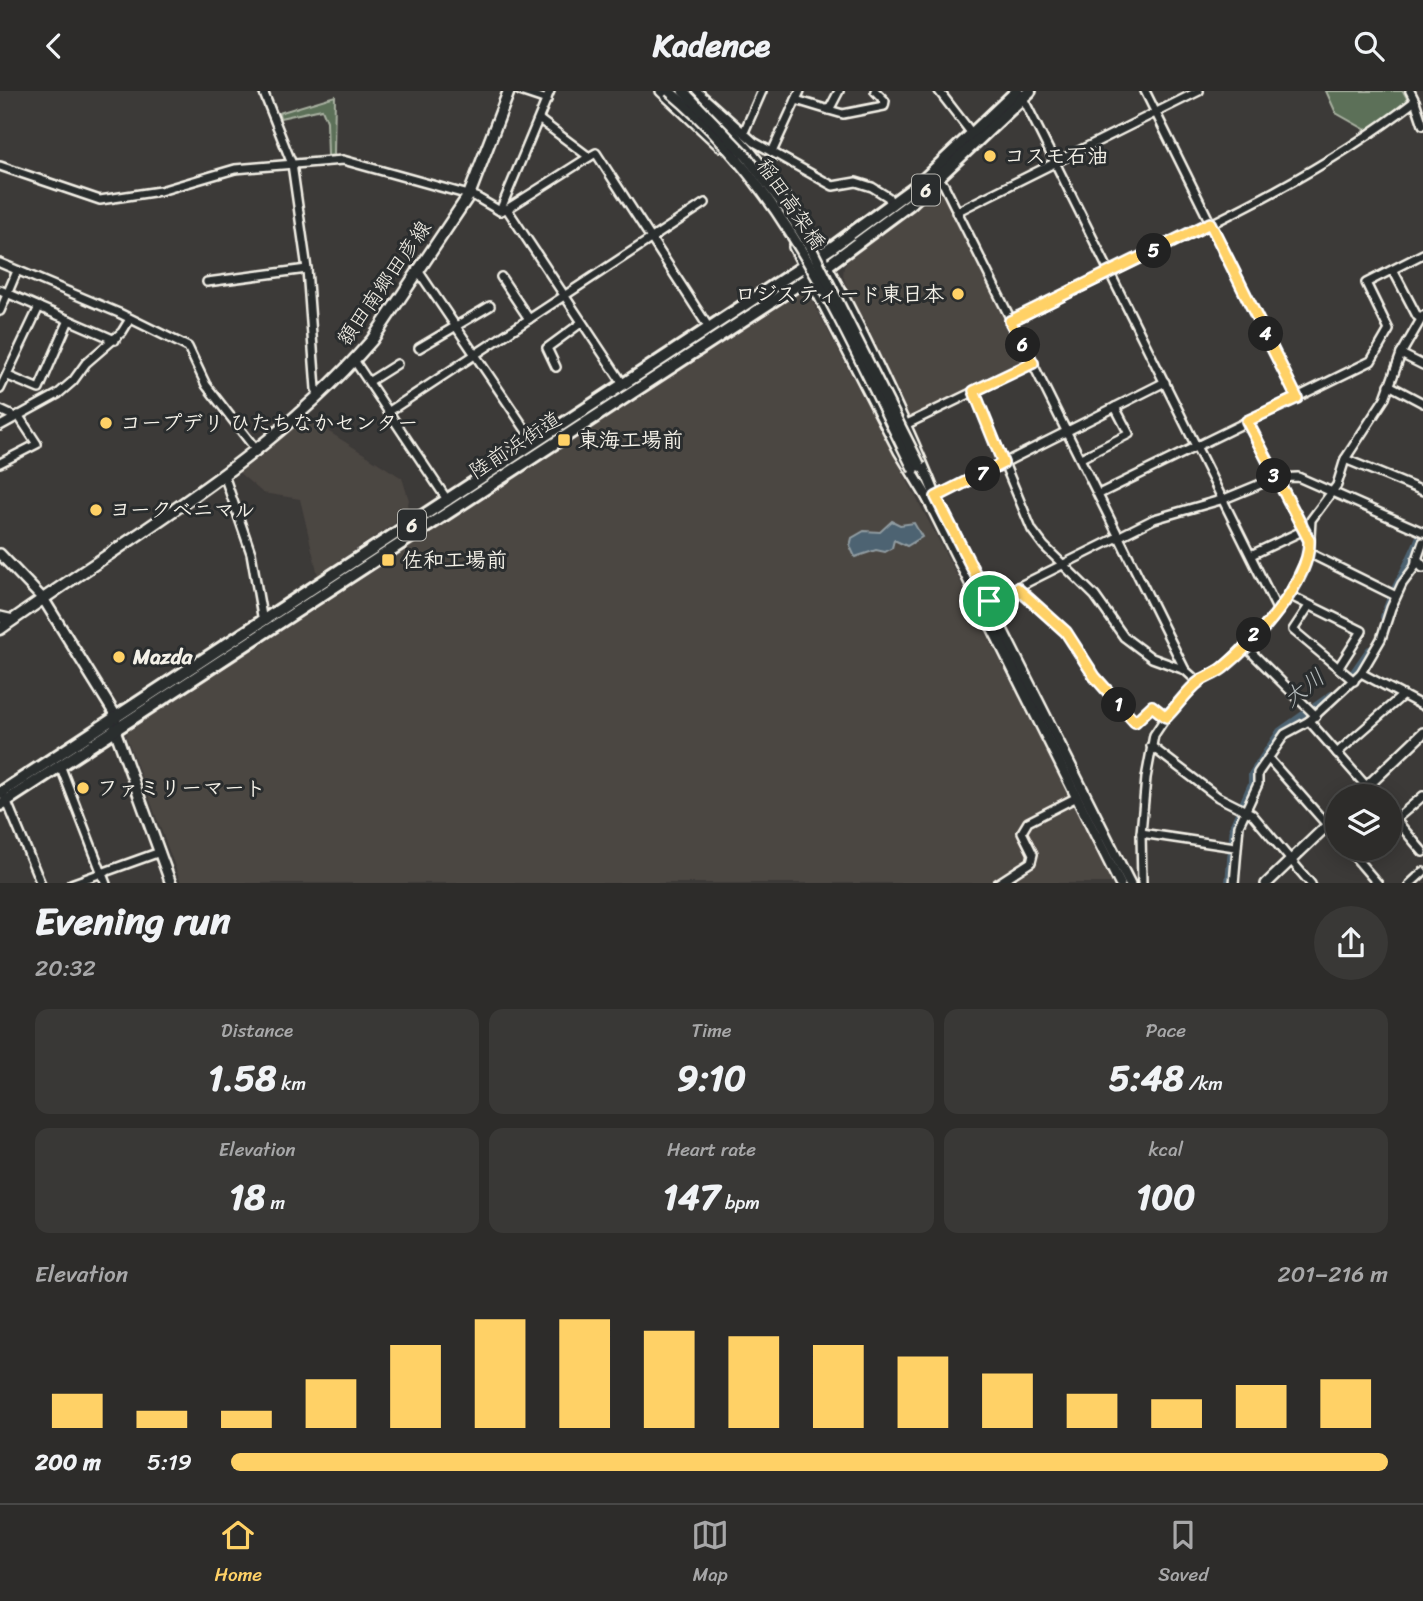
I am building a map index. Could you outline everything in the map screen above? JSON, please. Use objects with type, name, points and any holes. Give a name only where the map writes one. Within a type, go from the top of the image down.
[{"type":"highway","name":"陸前浜街道","points":[[2,797],[115,730],[811,276],[825,260],[892,205],[936,175],[973,135],[1022,93]]},
{"type":"highway","name":"陸前浜街道","points":[[2,797],[116,716],[805,265],[825,260],[936,175],[1022,93]]},
{"type":"main road","name":"額田南郷田彦線","points":[[0,629],[257,451],[354,360],[372,340],[469,195],[509,91]]},
{"type":"street","points":[[263,91],[292,164],[307,269],[316,389],[319,395]]},
{"type":"street","points":[[520,91],[547,100]]},
{"type":"street","points":[[504,210],[550,91]]},
{"type":"street","points":[[661,91],[737,166],[766,202],[811,276],[899,451],[933,500]]},
{"type":"street","name":"稲田高架橋","points":[[669,91],[740,161],[783,218],[806,253],[917,468]]},
{"type":"street","name":"稲田高架橋","points":[[683,91],[746,156],[786,208],[812,250],[917,468]]},
{"type":"street","points":[[690,91],[715,113],[774,178],[825,260],[907,424],[933,500]]},
{"type":"street","points":[[697,91],[754,142],[833,185],[856,182],[872,187],[892,205]]},
{"type":"street","points":[[744,131],[762,91]]},
{"type":"street","points":[[772,152],[800,91]]},
{"type":"street","points":[[830,110],[839,91]]},
{"type":"street","points":[[796,100],[844,114],[884,106],[885,101],[875,91]]},
{"type":"street","points":[[939,91],[973,135]]},
{"type":"street","points":[[1144,91],[1297,398]]},
{"type":"street","points":[[956,212],[1199,91]]},
{"type":"street","points":[[1410,91],[1423,125]]},
{"type":"street","points":[[1022,93],[1278,611]]},
{"type":"street","points":[[1010,321],[1309,173],[1371,135],[1415,101]]},
{"type":"street","points":[[540,120],[589,157]]},
{"type":"street","points":[[504,210],[596,153],[709,328]]},
{"type":"street","points":[[0,166],[100,200],[160,191],[235,169],[343,160],[362,163],[469,195],[504,210],[623,384]]},
{"type":"street","points":[[936,175],[1082,458],[1185,670]]},
{"type":"street","points":[[388,412],[705,203]]},
{"type":"street","points":[[1099,494],[1371,361],[1389,330],[1366,283],[1423,254]]},
{"type":"street","points":[[0,263],[130,319],[188,348],[206,385],[257,451]]},
{"type":"street","points":[[207,282],[307,269]]},
{"type":"street","points":[[417,269],[457,324],[534,442]]},
{"type":"street","points":[[1142,883],[1141,833],[1152,746],[1166,717],[1198,682],[1224,667],[1278,611],[1289,595],[1309,553],[1311,520],[1332,494],[1345,459],[1385,398],[1401,354],[1422,318],[1417,316],[1393,270]]},
{"type":"street","points":[[0,311],[4,291],[17,271]]},
{"type":"street","points":[[501,277],[529,319]]},
{"type":"street","points":[[4,291],[115,339]]},
{"type":"street","points":[[419,348],[490,306]]},
{"type":"street","points":[[0,389],[2,390],[39,307]]},
{"type":"street","points":[[0,426],[58,394],[73,381],[86,363],[115,339],[130,319]]},
{"type":"street","points":[[8,376],[39,389],[69,320]]},
{"type":"street","points":[[556,367],[547,348],[581,323]]},
{"type":"street","points":[[1401,354],[1423,365]]},
{"type":"street","points":[[354,360],[448,501]]},
{"type":"street","points":[[907,424],[1033,363]]},
{"type":"street","points":[[370,381],[397,364]]},
{"type":"street","points":[[933,500],[1165,382]]},
{"type":"street","points":[[1389,385],[1423,404]]},
{"type":"street","points":[[974,391],[1032,530],[1095,596],[1124,637],[1138,649],[1185,670],[1198,682]]},
{"type":"street","points":[[1082,458],[1129,434],[1115,407]]},
{"type":"street","points":[[0,410],[17,416],[37,443],[0,463]]},
{"type":"street","points":[[1247,421],[1309,540]]},
{"type":"street","points":[[1345,459],[1423,491]]},
{"type":"street","points":[[917,468],[1120,883]]},
{"type":"street","points":[[224,475],[251,553],[263,622]]},
{"type":"street","points":[[984,603],[1154,519],[1224,499],[1275,478],[1298,477],[1423,532]]},
{"type":"street","points":[[1251,555],[1302,531]]},
{"type":"street","points":[[1234,883],[1235,847],[1246,810],[1258,784],[1258,773],[1285,734],[1313,718],[1361,673],[1381,639],[1396,596],[1420,564],[1423,542]]},
{"type":"street","points":[[1309,553],[1396,596]]},
{"type":"street","points":[[0,554],[44,600],[116,716],[115,730],[171,883]]},
{"type":"street","points":[[1017,588],[1066,632],[1095,677],[1135,722],[1152,706],[1166,717]]},
{"type":"street","points":[[1289,595],[1362,631],[1339,667]]},
{"type":"street","points":[[984,603],[1129,883]]},
{"type":"street","points":[[1308,605],[1293,630],[1354,681]]},
{"type":"street","points":[[0,617],[13,620]]},
{"type":"street","points":[[1245,646],[1313,718],[1337,753],[1363,784]]},
{"type":"street","points":[[1361,673],[1423,706]]},
{"type":"street","points":[[1337,753],[1403,695]]},
{"type":"street","points":[[1369,784],[1423,733]]},
{"type":"street","points":[[1152,746],[1218,797],[1246,810],[1310,883]]},
{"type":"street","points":[[1268,758],[1325,823]]},
{"type":"street","points":[[60,765],[106,883]]},
{"type":"street","points":[[1402,810],[1423,796]]},
{"type":"street","points":[[2,797],[41,883]]},
{"type":"street","points":[[999,883],[1031,862],[1033,854],[1022,832],[1028,822],[1077,797]]},
{"type":"street","points":[[1402,828],[1423,852]]},
{"type":"street","points":[[1267,883],[1325,829]]},
{"type":"street","points":[[1141,833],[1235,847]]},
{"type":"street","points":[[74,883],[160,852]]},
{"type":"street","points":[[1358,861],[1377,883]]},
{"type":"shaded area","name":"ロジスティード東日本","points":[[940,185],[1027,359],[909,419],[850,296],[843,276],[844,267],[849,258]]},
{"type":"shaded area","points":[[797,290],[808,293],[948,558],[1113,883],[181,883],[126,736],[130,727],[371,573]]},
{"type":"shaded area","points":[[304,416],[402,478],[409,500],[405,516],[318,575],[300,499],[263,493],[237,471]]},
{"type":"green space","points":[[1326,91],[1403,91],[1410,104],[1368,131],[1336,113]]},
{"type":"green space","points":[[335,96],[334,155],[328,156],[327,121],[322,109],[280,118],[279,113]]},
{"type":"water","points":[[892,521],[900,525],[914,523],[922,537],[907,546],[894,540],[892,548],[885,552],[876,550],[855,557],[850,546],[852,538],[864,531],[880,532]]},
{"type":"waterway","name":"大川","points":[[1385,617],[1423,531]]},
{"type":"waterway","name":"大川","points":[[1349,681],[1370,651]]},
{"type":"waterway","name":"大川","points":[[1230,883],[1235,825],[1253,784],[1253,775],[1281,732],[1332,696]]},
{"type":"place","name":"コスモ石油","points":[[990,156]]},
{"type":"place","name":"ロジスティード東日本","points":[[958,294]]},
{"type":"place","name":"コープデリ ひたちなかセンター","points":[[106,423]]},
{"type":"place","name":"東海工場前","points":[[564,440]]},
{"type":"place","name":"ヨークベニマル","points":[[96,510]]},
{"type":"place","name":"佐和工場前","points":[[388,560]]},
{"type":"place","name":"Mazda","points":[[119,657]]},
{"type":"place","name":"ファミリーマート","points":[[83,788]]},
{"type":"route","points":[[1210,223],[1297,398],[1247,421],[1306,540],[1309,540],[1309,553],[1303,570],[1289,595],[1273,618],[1224,667],[1198,682],[1166,717],[1152,706],[1135,722],[1095,677],[1066,632],[1017,588],[989,601],[936,497],[1003,463],[974,391],[1033,363],[1010,321],[1210,223]]}]
